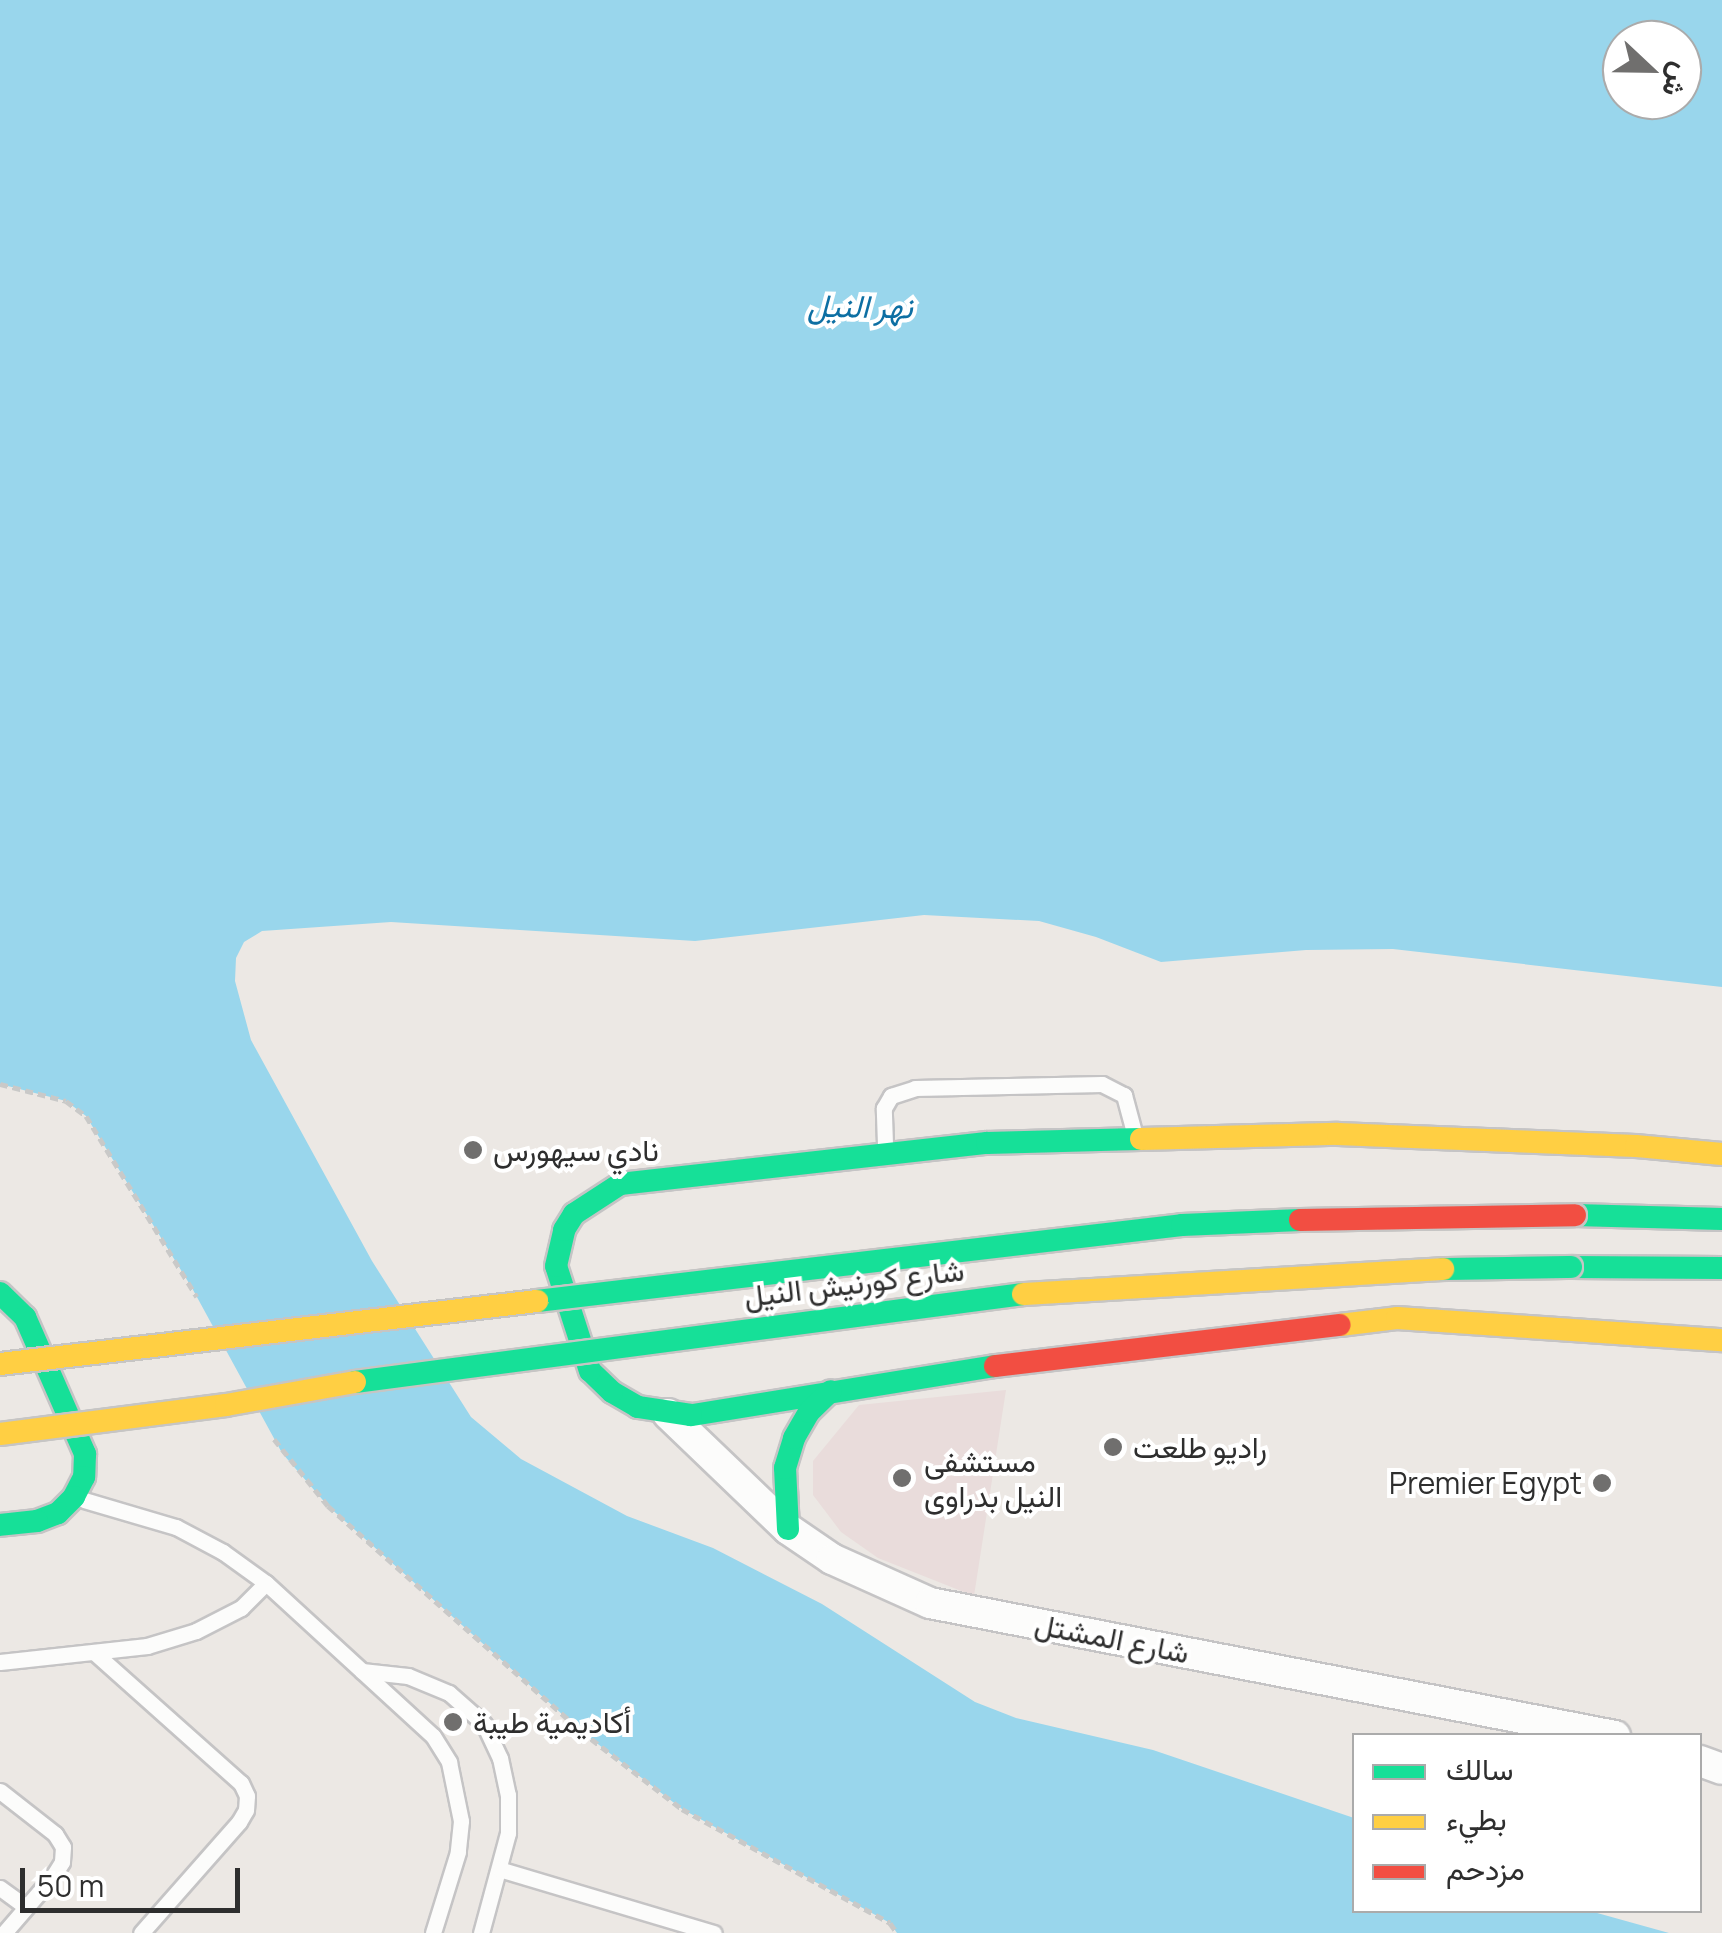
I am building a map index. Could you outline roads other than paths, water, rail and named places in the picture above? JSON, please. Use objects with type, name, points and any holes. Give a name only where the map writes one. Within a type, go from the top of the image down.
[{"type":"highway","points":[[1722,1154],[1636,1146],[1338,1134],[987,1142],[620,1184],[603,1191],[574,1214],[564,1230],[556,1266],[590,1371],[612,1392],[638,1407],[668,1414],[692,1415],[919,1375],[1397,1318],[1722,1340]]},
{"type":"highway","name":"شارع كورنيش النيل","points":[[0,1364],[1182,1225],[1575,1215],[1722,1219]]},
{"type":"highway","name":"شارع كورنيش النيل","points":[[0,1434],[226,1406],[440,1368],[1052,1290],[1467,1268],[1722,1268]]},
{"type":"highway","points":[[0,1293],[25,1317],[85,1454],[84,1477],[74,1498],[58,1513],[37,1522],[0,1524]]},
{"type":"highway","points":[[788,1528],[785,1468],[794,1438],[809,1412],[831,1391]]},
{"type":"street","name":"شارع المشتل","points":[[668,1414],[788,1528],[832,1560],[930,1603],[1600,1733]]},
{"type":"lane","points":[[886,1154],[884,1108],[891,1096],[915,1088],[1102,1084],[1124,1095],[1135,1138]]},
{"type":"lane","points":[[74,1498],[176,1527],[223,1552],[266,1582],[432,1736],[448,1762],[458,1791],[462,1821],[458,1852],[433,1933]]},
{"type":"lane","points":[[0,1662],[147,1646],[196,1631],[241,1608],[266,1582]]},
{"type":"lane","points":[[96,1654],[241,1784],[247,1796],[246,1810],[239,1822],[142,1933]]},
{"type":"lane","points":[[362,1671],[408,1676],[436,1688],[484,1724],[500,1758],[508,1795],[508,1832],[481,1933]]},
{"type":"lane","points":[[0,1791],[55,1834],[62,1847],[62,1862],[4,1933]]},
{"type":"lane","points":[[499,1870],[690,1930],[714,1933]]},
{"type":"lane","points":[[0,1888],[26,1907]]},
{"type":"water","name":"نهر النيل","points":[[0,0],[1722,0],[1722,987],[1393,949],[1306,950],[1161,962],[1039,921],[924,915],[695,941],[391,922],[262,931],[244,942],[236,958],[235,981],[251,1040],[372,1261],[471,1417],[521,1459],[627,1516],[713,1548],[822,1604],[975,1702],[1016,1718],[1153,1750],[1352,1817],[1352,1913],[1597,1913],[1669,1933],[897,1933],[890,1923],[682,1809],[581,1731],[328,1506],[282,1453],[192,1288],[86,1116],[66,1101],[0,1084]]},
{"type":"place","name":"نادي سيهورس","points":[[473,1150]]},
{"type":"place","name":"راديو طلعت","points":[[1113,1447]]},
{"type":"place","name":"مستشفى النيل بدراوى","points":[[902,1478]]},
{"type":"place","name":"Premier Egypt","points":[[1602,1483]]},
{"type":"place","name":"أكاديمية طيبة","points":[[453,1722]]}]
